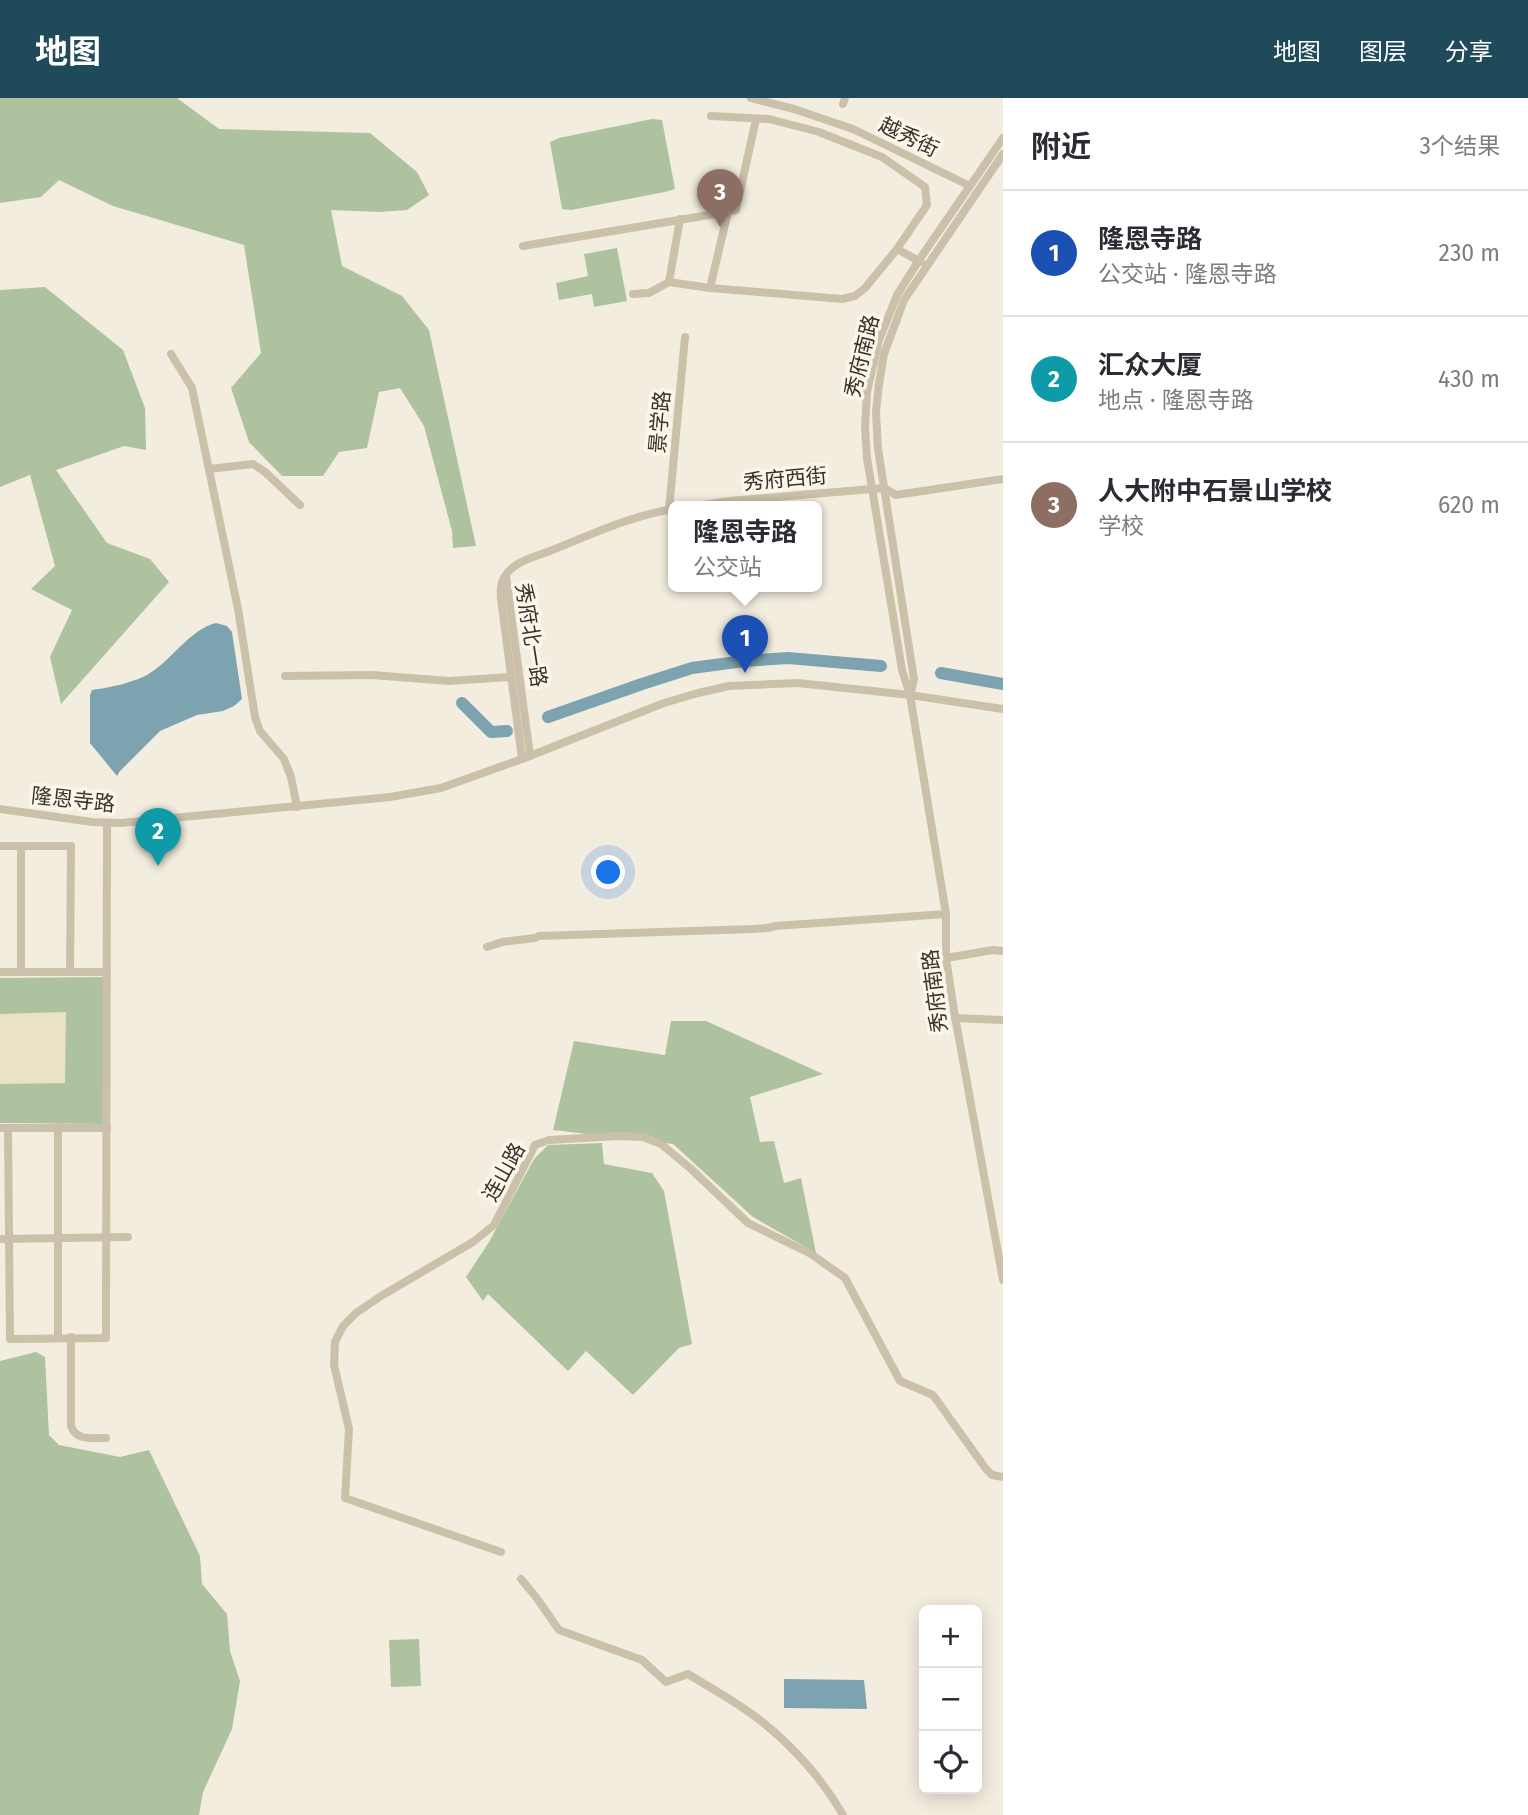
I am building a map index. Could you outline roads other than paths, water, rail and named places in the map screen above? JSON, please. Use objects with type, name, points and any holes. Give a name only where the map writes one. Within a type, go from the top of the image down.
[{"type":"street","name":"越秀街","points":[[751,98],[853,129],[970,186]]},
{"type":"street","points":[[633,294],[649,293],[670,282],[842,299],[855,296],[865,288],[897,249],[927,205],[925,187],[882,157],[819,132],[769,119],[711,116]]},
{"type":"street","points":[[523,246],[736,209],[756,118]]},
{"type":"street","name":"秀府南路","points":[[911,695],[914,679],[877,449],[876,412],[879,384],[884,354],[904,300],[922,263],[970,186],[1002,143]]},
{"type":"street","name":"秀府南路","points":[[1003,154],[897,295],[879,340],[867,392],[865,425],[872,489],[902,670],[911,695],[946,914],[946,958],[955,1018],[1003,1280]]},
{"type":"street","points":[[710,288],[727,212]]},
{"type":"street","points":[[670,282],[680,219]]},
{"type":"street","points":[[897,249],[922,263]]},
{"type":"street","name":"景学路","points":[[672,501],[685,337]]},
{"type":"street","points":[[170,354],[192,388],[238,609],[255,717],[260,731],[284,759],[297,807]]},
{"type":"street","points":[[209,469],[253,464],[300,505]]},
{"type":"street","name":"秀府西街","points":[[729,501],[884,488],[896,495],[1003,479]]},
{"type":"street","points":[[506,576],[518,564],[590,534],[668,510]]},
{"type":"street","name":"秀府北一路","points":[[506,576],[500,585],[511,677],[526,758]]},
{"type":"street","name":"秀府北一路","points":[[506,576],[526,758]]},
{"type":"street","points":[[285,676],[372,675],[449,681],[511,677]]},
{"type":"street","name":"隆恩寺路","points":[[0,809],[107,823],[390,797],[441,788],[526,758],[664,703],[729,686],[798,682],[1003,709]]},
{"type":"street","points":[[107,823],[107,1128],[106,1338],[10,1339],[5,1299],[4,1128],[107,1128]]},
{"type":"street","points":[[0,846],[71,846],[70,972]]},
{"type":"street","points":[[21,972],[22,846]]},
{"type":"street","points":[[487,947],[539,936],[765,927],[769,929],[775,926],[946,914]]},
{"type":"street","points":[[946,958],[1003,950]]},
{"type":"street","points":[[0,972],[107,972]]},
{"type":"street","points":[[955,1018],[1003,1020]]},
{"type":"street","points":[[58,1127],[58,1338]]},
{"type":"street","name":"连山路","points":[[501,1552],[345,1498],[349,1429],[334,1365],[335,1342],[344,1325],[356,1313],[473,1242],[494,1225],[536,1145],[549,1140],[643,1137],[661,1144],[748,1223],[811,1254],[845,1278],[900,1381],[933,1395],[986,1469],[992,1475],[1003,1477]]},
{"type":"street","points":[[5,1239],[128,1237]]},
{"type":"street","points":[[71,1337],[71,1426],[79,1437],[106,1438]]},
{"type":"street","points":[[521,1579],[559,1630],[642,1660],[666,1682],[688,1674],[761,1721],[802,1759],[843,1815]]},
{"type":"water","points":[[216,623],[227,626],[232,632],[242,699],[223,711],[197,715],[160,731],[117,776],[90,743],[92,690],[144,676],[158,667],[189,638]]},
{"type":"water","points":[[784,1679],[864,1680],[867,1709],[784,1708]]},
{"type":"waterway","points":[[548,717],[692,668],[788,658],[881,666]]},
{"type":"waterway","points":[[941,673],[1003,684]]},
{"type":"waterway","points":[[462,703],[491,732],[507,731]]},
{"type":"place","name":"人大附中石景山学校","points":[[720,227]]},
{"type":"place","name":"隆恩寺路","points":[[745,673]]},
{"type":"place","name":"汇众大厦","points":[[158,866]]}]
